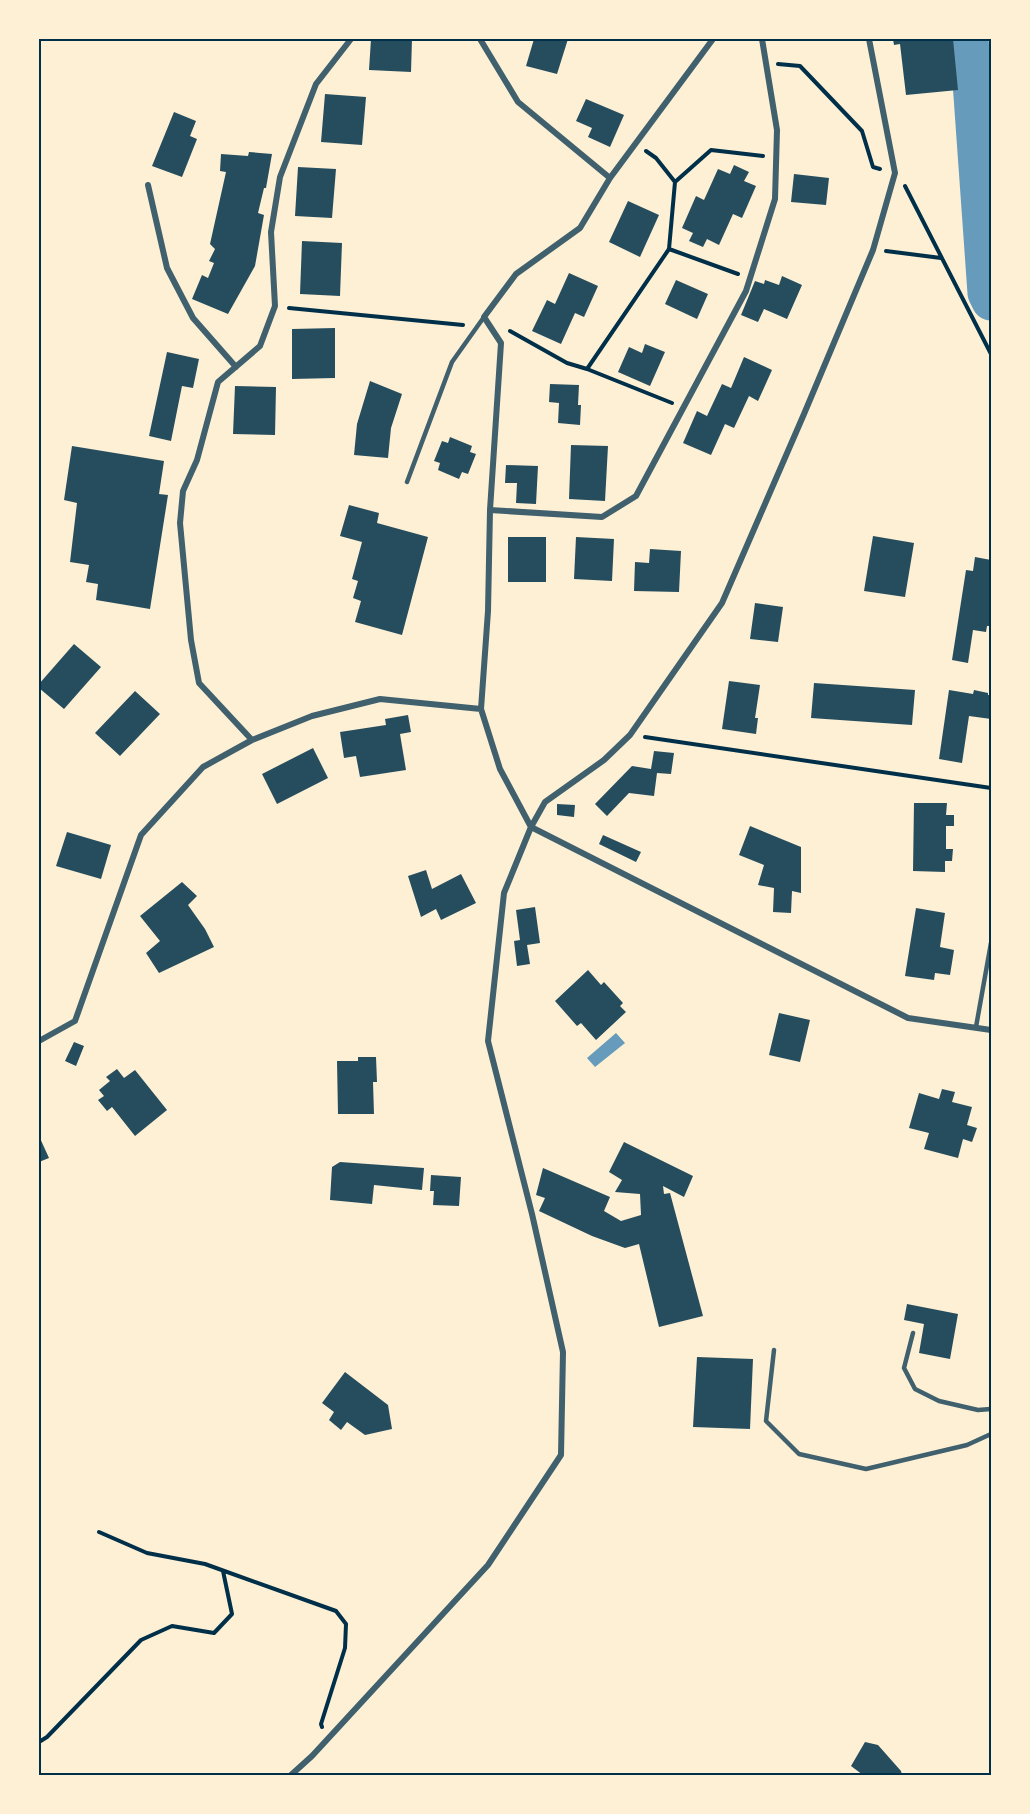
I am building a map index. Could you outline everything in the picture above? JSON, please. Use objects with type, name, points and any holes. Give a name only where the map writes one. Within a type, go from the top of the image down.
[{"type":"street","points":[[252,740],[199,682],[190,640],[180,523],[183,491],[197,460],[218,382],[260,346],[275,306],[271,232],[280,177],[316,84],[351,39]]},
{"type":"street","points":[[480,39],[518,102],[610,178]]},
{"type":"street","points":[[713,39],[610,178],[580,228],[516,274],[484,317],[501,343],[490,510],[489,611],[481,709],[500,769],[531,827],[908,1018],[991,1030]]},
{"type":"street","points":[[490,510],[602,517],[636,496],[746,291],[775,199],[777,130],[762,39]]},
{"type":"street","points":[[291,1775],[312,1756],[488,1565],[561,1455],[563,1352],[532,1214],[488,1041],[504,893],[531,827],[544,802],[604,760],[630,735],[722,603],[873,250],[895,173],[869,39]]},
{"type":"street","points":[[148,185],[167,267],[193,318],[236,367]]},
{"type":"street","points":[[39,1041],[75,1021],[141,835],[203,767],[252,740],[312,716],[380,699],[481,709]]},
{"type":"lane","points":[[406,482],[452,362],[484,317]]},
{"type":"lane","points":[[975,1027],[991,943]]},
{"type":"lane","points":[[913,1333],[904,1368],[915,1389],[939,1401],[978,1410],[991,1409]]},
{"type":"lane","points":[[774,1350],[766,1421],[799,1454],[866,1469],[967,1445],[991,1434]]},
{"type":"path","points":[[766,62],[800,66],[862,131],[873,167],[895,173],[903,182],[991,354]]},
{"type":"path","points":[[635,144],[656,158],[675,182]]},
{"type":"path","points":[[587,369],[669,249],[675,182],[711,150],[776,158]]},
{"type":"path","points":[[669,249],[750,278]]},
{"type":"path","points":[[873,250],[942,258]]},
{"type":"path","points":[[275,306],[463,325],[484,317],[567,363],[684,408]]},
{"type":"path","points":[[630,735],[991,788]]},
{"type":"path","points":[[99,1532],[147,1553],[206,1564],[336,1611],[346,1624],[345,1648],[321,1724],[325,1741]]},
{"type":"path","points":[[39,1742],[47,1737],[141,1640],[172,1626],[214,1633],[232,1614],[223,1570]]},
{"type":"water","points":[[616,1033],[625,1043],[595,1067],[587,1058]]},
{"type":"building","points":[[371,39],[412,39],[411,72],[369,70]]},
{"type":"building","points":[[534,39],[568,39],[557,74],[526,66]]},
{"type":"building","points":[[893,39],[953,39],[958,90],[906,95],[900,44],[894,45]]},
{"type":"building","points":[[325,94],[366,97],[362,145],[321,142]]},
{"type":"building","points":[[586,99],[624,115],[610,147],[588,137],[592,128],[576,121]]},
{"type":"building","points":[[174,112],[196,121],[190,136],[197,139],[182,177],[152,166]]},
{"type":"building","points":[[249,152],[272,154],[266,188],[264,188],[258,213],[264,215],[255,266],[228,314],[192,299],[202,275],[208,278],[214,263],[209,261],[215,249],[210,244],[226,172],[220,171],[221,154],[248,156]]},
{"type":"building","points":[[734,165],[749,172],[744,181],[756,186],[742,218],[733,214],[719,245],[707,239],[703,247],[689,241],[693,233],[682,228],[696,196],[704,200],[718,169],[730,174]]},
{"type":"building","points":[[298,167],[336,169],[332,218],[295,216]]},
{"type":"building","points":[[794,174],[829,178],[826,205],[791,202]]},
{"type":"building","points":[[628,201],[659,215],[640,257],[609,242]]},
{"type":"building","points":[[302,241],[342,243],[340,296],[300,294]]},
{"type":"building","points":[[569,273],[598,286],[584,317],[575,313],[561,344],[532,331],[547,300],[555,304]]},
{"type":"building","points":[[782,276],[802,285],[787,319],[764,309],[758,322],[741,315],[755,281],[764,284],[765,280],[779,285]]},
{"type":"building","points":[[676,280],[708,294],[697,319],[665,304]]},
{"type":"building","points":[[335,328],[335,378],[292,379],[292,329]]},
{"type":"building","points":[[645,344],[665,352],[650,386],[618,372],[629,347],[642,353]]},
{"type":"building","points":[[167,352],[199,359],[193,388],[182,386],[171,441],[149,436]]},
{"type":"building","points":[[744,357],[772,370],[758,401],[749,396],[734,428],[725,424],[711,455],[683,443],[697,411],[707,416],[722,384],[731,388]]},
{"type":"building","points":[[370,381],[402,394],[391,428],[388,458],[354,455],[357,424]]},
{"type":"building","points":[[550,384],[579,385],[580,425],[558,423],[559,403],[549,402]]},
{"type":"building","points":[[235,386],[276,387],[275,435],[233,434]]},
{"type":"building","points":[[450,437],[472,446],[470,452],[476,454],[468,474],[462,472],[459,479],[438,470],[440,463],[434,461],[442,441],[448,443]]},
{"type":"building","points":[[571,445],[608,446],[605,501],[569,499]]},
{"type":"building","points":[[72,446],[164,461],[159,494],[168,495],[150,609],[96,600],[98,584],[86,582],[89,565],[70,562],[77,503],[64,500]]},
{"type":"building","points":[[506,465],[538,466],[536,504],[516,503],[517,483],[505,483]]},
{"type":"building","points":[[349,505],[379,513],[377,523],[428,537],[402,635],[355,622],[361,601],[353,598],[358,581],[352,579],[362,542],[340,536]]},
{"type":"building","points":[[873,536],[914,543],[905,597],[864,591]]},
{"type":"building","points":[[508,537],[546,537],[546,582],[508,582]]},
{"type":"building","points":[[576,537],[614,539],[612,581],[574,579]]},
{"type":"building","points":[[650,549],[681,551],[679,592],[634,591],[635,562],[649,563]]},
{"type":"building","points":[[975,557],[991,560],[991,626],[987,626],[986,632],[973,630],[968,663],[952,660],[966,570],[973,571]]},
{"type":"building","points":[[755,603],[783,607],[778,642],[750,639]]},
{"type":"building","points":[[74,644],[101,667],[64,709],[39,688],[39,684]]},
{"type":"building","points":[[729,681],[760,685],[755,718],[758,718],[756,734],[722,729]]},
{"type":"building","points":[[814,683],[915,690],[912,725],[811,718]]},
{"type":"building","points":[[949,690],[973,694],[974,690],[991,695],[991,719],[969,716],[962,763],[939,759]]},
{"type":"building","points":[[135,691],[160,714],[120,756],[95,733]]},
{"type":"building","points":[[408,715],[411,732],[400,734],[406,770],[360,777],[356,756],[344,758],[340,732],[386,725],[385,719]]},
{"type":"building","points":[[313,748],[328,778],[277,804],[262,774]]},
{"type":"building","points":[[654,751],[674,753],[671,774],[657,773],[654,796],[629,793],[607,816],[595,804],[632,766],[651,769]]},
{"type":"building","points":[[914,803],[947,803],[946,815],[954,815],[954,826],[946,826],[946,849],[953,849],[952,861],[945,861],[945,872],[913,871]]},
{"type":"building","points":[[557,804],[575,805],[574,817],[557,815]]},
{"type":"building","points":[[750,826],[801,847],[801,893],[792,891],[791,913],[773,912],[774,888],[758,885],[764,865],[739,855]]},
{"type":"building","points":[[67,832],[111,845],[101,879],[56,866]]},
{"type":"building","points":[[603,835],[641,852],[636,862],[599,844]]},
{"type":"building","points":[[426,870],[432,889],[461,874],[476,903],[441,920],[436,909],[421,917],[408,876]]},
{"type":"building","points":[[182,882],[197,896],[188,905],[205,929],[214,947],[159,973],[146,953],[160,941],[140,916]]},
{"type":"building","points":[[535,907],[540,943],[527,945],[530,964],[517,966],[514,941],[520,940],[516,910]]},
{"type":"building","points":[[916,908],[945,913],[940,947],[954,950],[950,975],[935,973],[934,980],[905,976]]},
{"type":"building","points":[[588,970],[601,985],[604,982],[623,1003],[620,1006],[626,1012],[596,1040],[581,1023],[577,1026],[555,1001]]},
{"type":"building","points":[[779,1013],[810,1020],[800,1062],[769,1055]]},
{"type":"building","points":[[74,1042],[84,1046],[76,1066],[65,1061]]},
{"type":"building","points":[[358,1057],[376,1057],[377,1082],[373,1082],[374,1114],[338,1114],[337,1061],[358,1061]]},
{"type":"building","points":[[117,1069],[124,1078],[135,1070],[167,1110],[135,1136],[112,1107],[107,1111],[98,1100],[104,1096],[99,1090],[110,1081],[106,1077]]},
{"type":"building","points":[[942,1089],[955,1092],[952,1102],[972,1107],[967,1125],[977,1128],[972,1142],[963,1139],[958,1158],[924,1149],[929,1133],[909,1128],[919,1093],[939,1099]]},
{"type":"building","points":[[39,1136],[49,1158],[39,1162]]},
{"type":"building","points":[[624,1142],[693,1176],[684,1197],[663,1186],[664,1194],[670,1193],[703,1316],[659,1327],[639,1244],[625,1248],[592,1236],[539,1211],[545,1198],[536,1195],[543,1168],[610,1197],[604,1211],[621,1221],[641,1215],[640,1194],[615,1192],[622,1180],[609,1172]]},
{"type":"building","points":[[340,1162],[424,1168],[422,1190],[374,1185],[372,1204],[330,1200],[332,1167]]},
{"type":"building","points":[[431,1175],[461,1177],[459,1206],[433,1205],[434,1191],[430,1191]]},
{"type":"building","points":[[907,1304],[958,1314],[950,1359],[919,1353],[924,1324],[904,1320]]},
{"type":"building","points":[[697,1357],[753,1359],[750,1429],[693,1427]]},
{"type":"building","points":[[345,1372],[388,1405],[392,1429],[365,1435],[347,1422],[341,1430],[329,1420],[334,1412],[322,1403]]},
{"type":"building","points":[[865,1742],[878,1745],[902,1775],[863,1775],[851,1766]]},
{"type":"waterway","points":[[969,39],[987,293],[991,301]]}]
